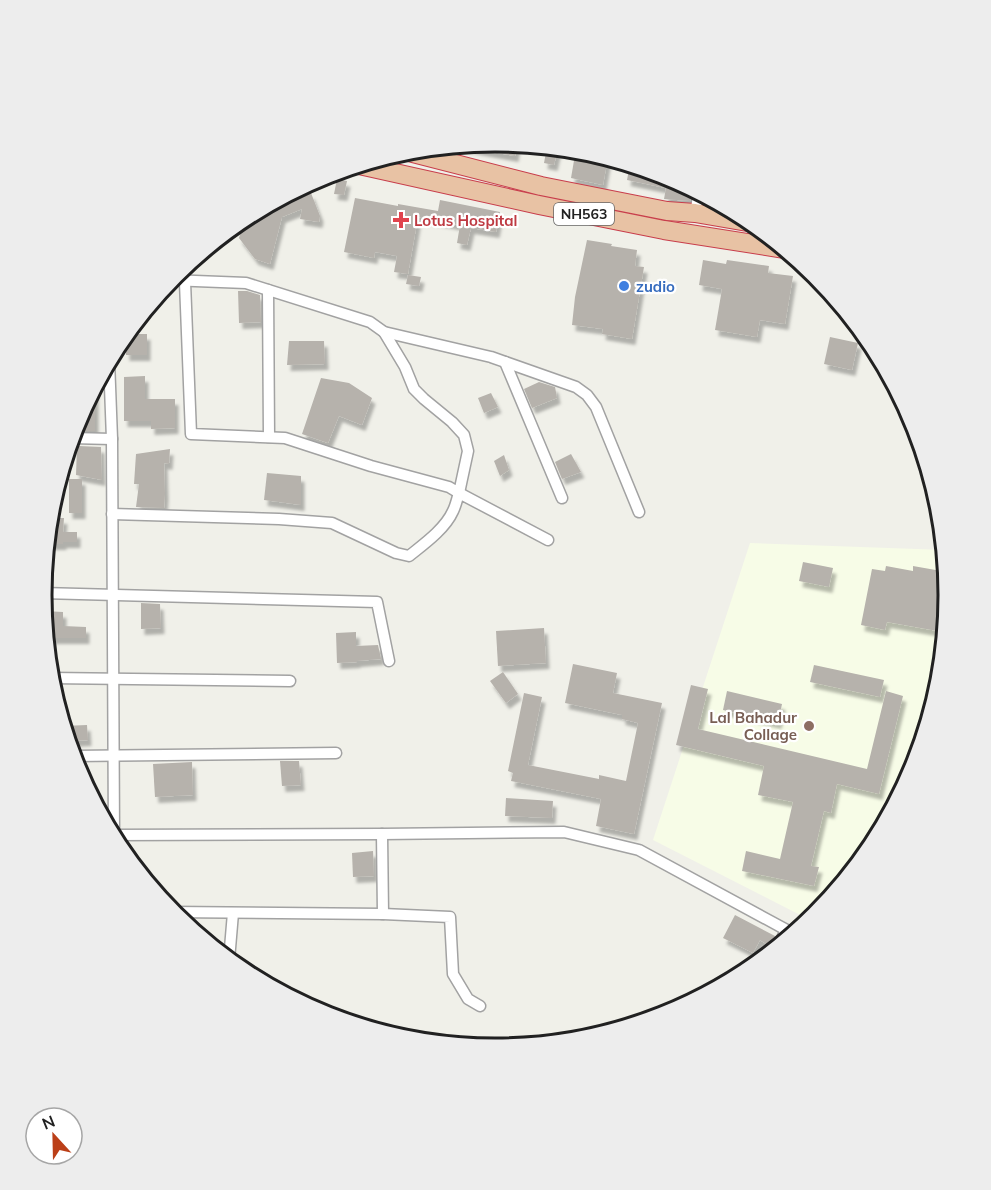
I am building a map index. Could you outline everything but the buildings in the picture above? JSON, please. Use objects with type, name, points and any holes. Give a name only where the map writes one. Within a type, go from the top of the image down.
[{"type":"highway","name":"NH563","points":[[430,157],[541,186],[667,211],[729,219]]},
{"type":"highway","name":"NH563","points":[[376,169],[664,230],[768,246]]},
{"type":"street","points":[[695,213],[697,201]]},
{"type":"street","points":[[548,540],[450,487],[371,466],[285,438],[191,434],[185,282],[246,283],[370,322],[384,332],[491,357],[576,387],[587,395],[596,407],[639,512]]},
{"type":"street","points":[[268,290],[269,437]]},
{"type":"street","points":[[112,514],[332,523],[396,553],[409,556],[421,547],[453,513],[468,451],[464,435],[414,389],[405,367],[384,332]]},
{"type":"street","points":[[505,362],[562,498]]},
{"type":"street","points":[[110,377],[112,439],[113,818]]},
{"type":"street","points":[[81,438],[112,439]]},
{"type":"street","points":[[52,593],[377,602],[389,661]]},
{"type":"street","points":[[60,678],[290,681]]},
{"type":"street","points":[[83,756],[336,753]]},
{"type":"street","points":[[124,836],[564,832],[639,850],[786,930]]},
{"type":"street","points":[[382,834],[383,914]]},
{"type":"street","points":[[186,912],[450,917],[453,974],[468,999],[480,1006]]},
{"type":"street","points":[[230,949],[233,913]]},
{"type":"shaded area","name":"Lal Bahadur Collage","points":[[750,543],[936,550],[938,624],[935,653],[915,737],[905,765],[879,817],[847,865],[809,908],[801,915],[653,840]]},
{"type":"place","name":"Lotus Hospital","points":[[401,220]]},
{"type":"place","name":"zudio","points":[[624,286]]},
{"type":"place","name":"Lal Bahadur Collage","points":[[809,726]]}]
